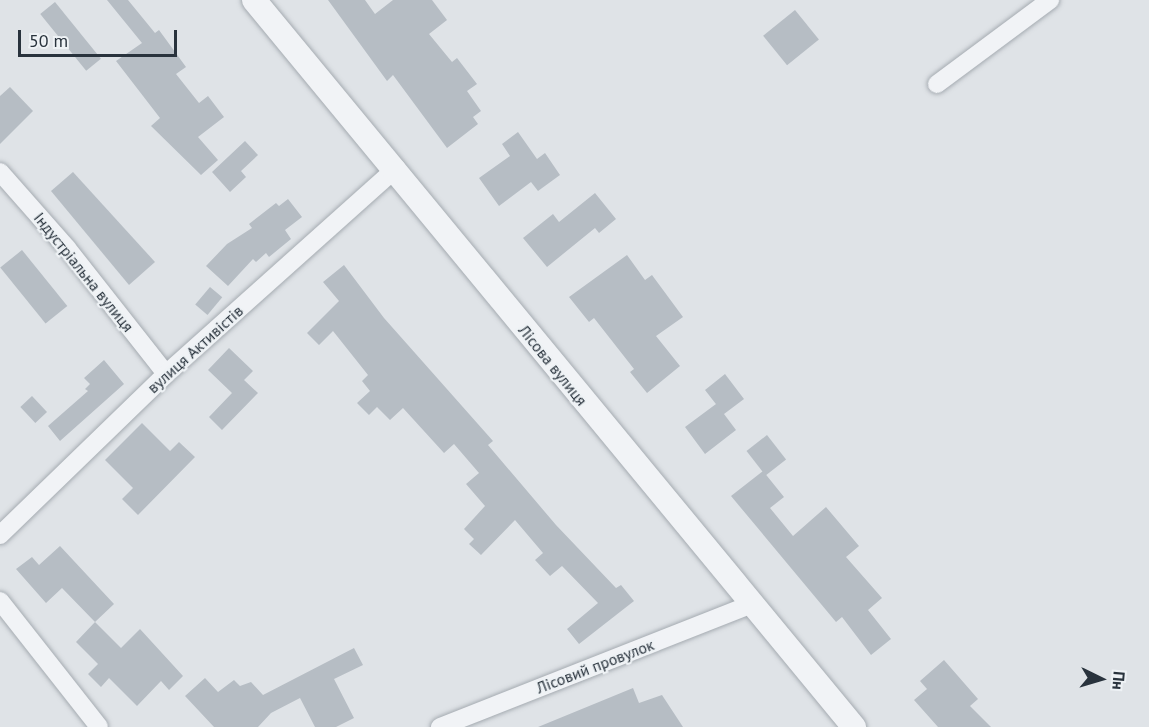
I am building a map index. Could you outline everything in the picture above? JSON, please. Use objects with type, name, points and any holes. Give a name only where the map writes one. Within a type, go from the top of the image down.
[{"type":"street","name":"Лісова вулиця","points":[[254,0],[396,168],[750,605],[854,727]]},
{"type":"street","points":[[938,84],[1050,0]]},
{"type":"street","name":"вулиця Активістів","points":[[0,535],[166,374],[396,168]]},
{"type":"street","name":"Індустріальна вулиця","points":[[0,172],[67,248],[166,374]]},
{"type":"street","points":[[0,600],[99,727]]},
{"type":"street","name":"Лісовий провулок","points":[[440,727],[750,605]]},
{"type":"building","points":[[107,0],[128,0],[155,33],[159,30],[186,67],[176,74],[199,103],[208,96],[224,117],[198,137],[218,160],[201,175],[151,126],[160,118],[116,61],[142,43]]},
{"type":"building","points":[[328,0],[365,0],[375,14],[393,0],[432,0],[447,20],[429,34],[452,62],[457,58],[477,84],[467,91],[481,111],[473,117],[478,124],[447,148],[393,75],[387,81]]},
{"type":"building","points":[[55,2],[101,59],[86,71],[40,14]]},
{"type":"building","points":[[795,10],[819,40],[787,65],[763,36]]},
{"type":"building","points":[[10,87],[33,111],[0,144],[0,96]]},
{"type":"building","points":[[518,132],[537,159],[545,153],[560,175],[538,191],[531,182],[499,206],[479,178],[510,156],[502,144]]},
{"type":"building","points":[[245,141],[258,155],[241,171],[246,177],[230,192],[212,172]]},
{"type":"building","points":[[73,172],[155,262],[129,285],[51,191]]},
{"type":"building","points":[[595,193],[616,219],[599,233],[595,228],[547,267],[523,238],[553,214],[559,222]]},
{"type":"building","points":[[288,199],[302,217],[285,230],[291,239],[269,257],[266,253],[256,262],[253,259],[228,286],[206,266],[227,244],[252,228],[249,224],[276,203],[279,206]]},
{"type":"building","points":[[22,250],[67,306],[46,324],[0,268]]},
{"type":"building","points":[[627,255],[645,280],[652,275],[683,317],[656,336],[680,366],[647,393],[630,372],[634,369],[594,318],[589,322],[569,297]]},
{"type":"building","points":[[344,265],[384,318],[493,441],[488,445],[556,525],[616,588],[621,585],[634,601],[579,644],[567,629],[598,603],[562,566],[550,576],[535,560],[543,553],[515,520],[481,555],[469,544],[474,539],[464,529],[485,506],[466,484],[479,473],[454,444],[444,453],[403,408],[390,420],[377,407],[369,415],[357,403],[370,391],[362,381],[368,375],[333,331],[319,345],[307,333],[339,301],[323,282]]},
{"type":"building","points":[[210,287],[222,297],[207,315],[195,305]]},
{"type":"building","points":[[229,348],[253,371],[244,380],[258,393],[222,430],[209,417],[232,393],[208,370]]},
{"type":"building","points":[[104,360],[124,384],[60,441],[48,426],[88,391],[85,389],[90,384],[84,378]]},
{"type":"building","points":[[725,374],[744,399],[724,414],[736,430],[705,454],[685,427],[716,404],[705,390]]},
{"type":"building","points":[[32,396],[47,412],[35,423],[20,407]]},
{"type":"building","points":[[142,423],[170,451],[179,442],[195,457],[138,515],[122,499],[133,488],[105,460]]},
{"type":"building","points":[[767,435],[786,459],[766,475],[747,451]]},
{"type":"building","points":[[763,471],[784,497],[770,508],[793,536],[826,507],[859,546],[846,557],[882,598],[868,610],[891,639],[871,655],[842,617],[836,622],[731,496]]},
{"type":"building","points":[[60,546],[114,604],[95,622],[62,588],[46,603],[16,569],[32,557],[39,565]]},
{"type":"building","points":[[95,622],[121,648],[140,629],[183,676],[169,690],[161,681],[137,706],[109,678],[101,687],[88,674],[98,664],[76,642]]},
{"type":"building","points":[[354,648],[363,665],[334,679],[354,718],[336,727],[315,727],[300,698],[271,713],[258,727],[214,727],[185,696],[205,678],[218,692],[234,680],[240,686],[251,682],[263,695]]},
{"type":"building","points":[[944,660],[978,699],[970,706],[991,727],[938,727],[914,700],[927,689],[920,681]]},
{"type":"building","points":[[633,688],[639,703],[662,695],[683,727],[538,727]]}]
